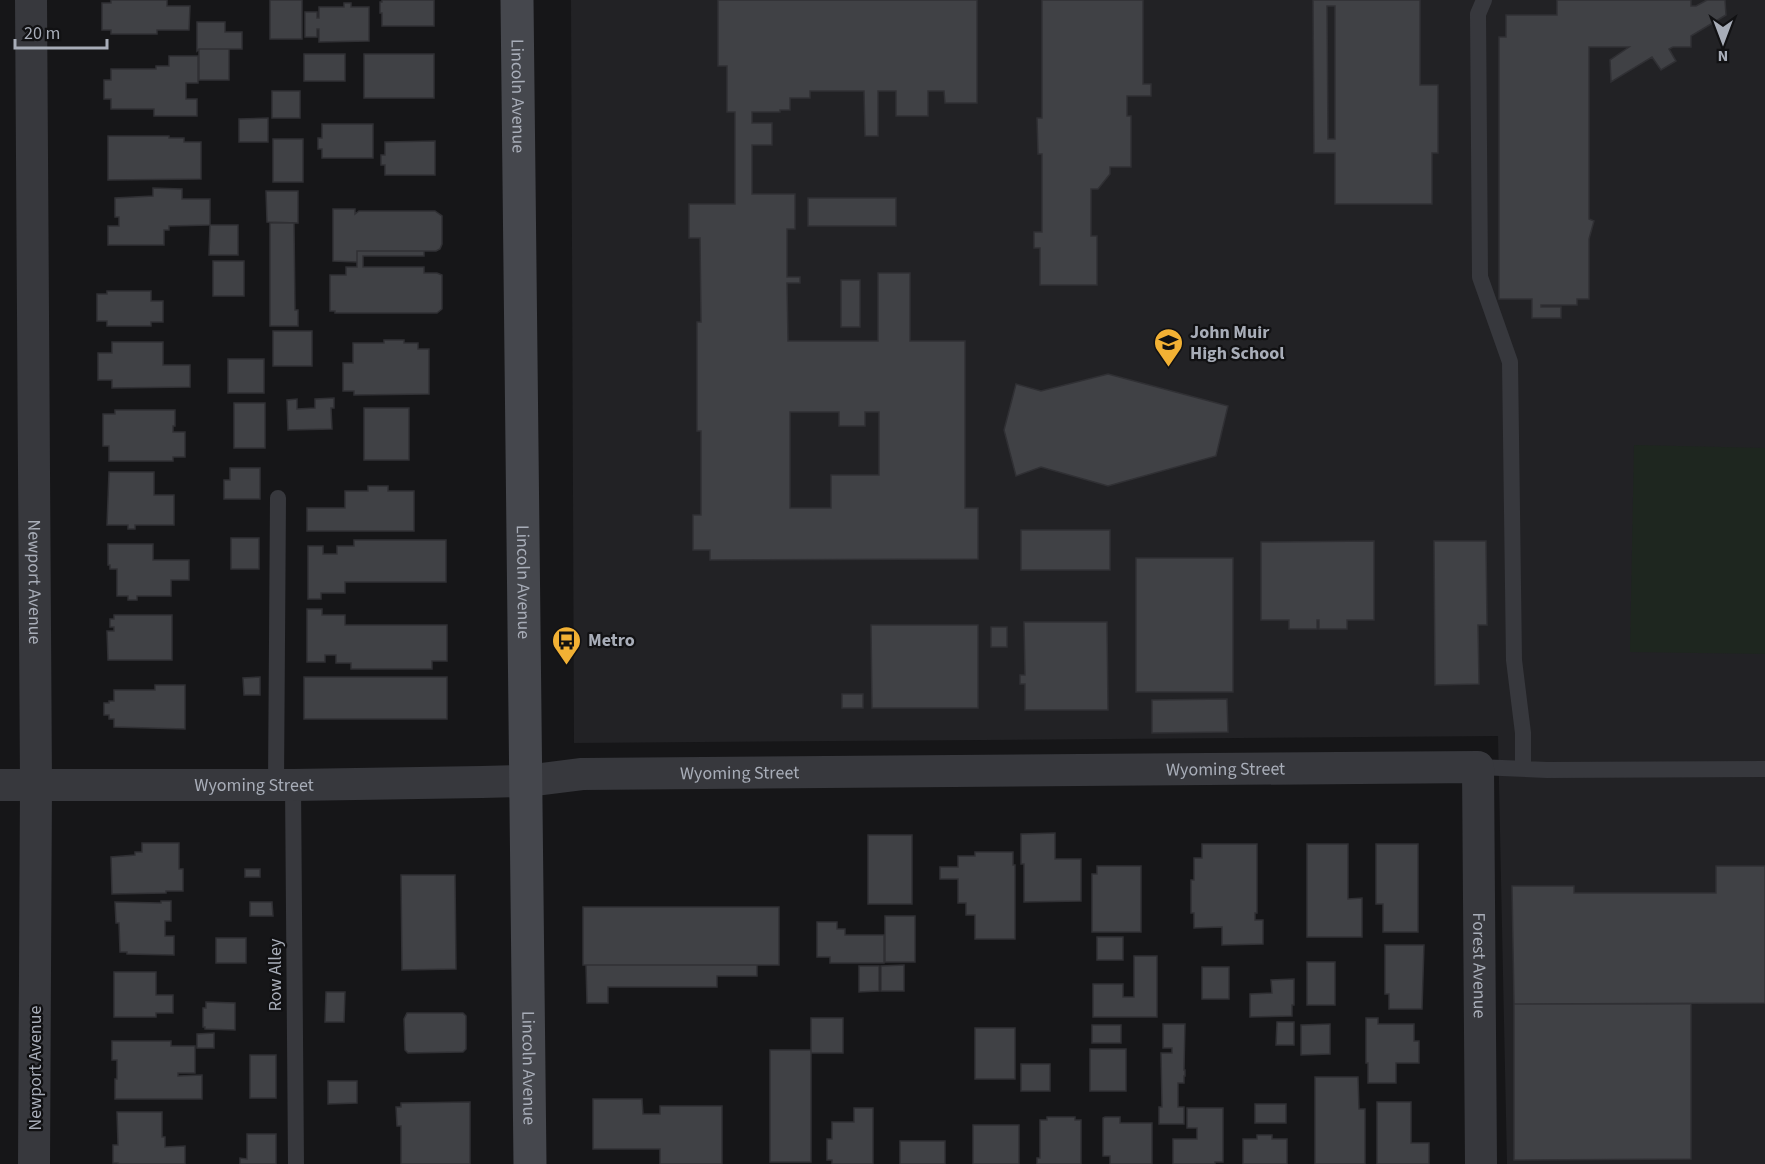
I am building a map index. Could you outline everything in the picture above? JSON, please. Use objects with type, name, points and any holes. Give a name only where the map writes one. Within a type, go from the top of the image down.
[{"type":"main road","name":"Lincoln Avenue","points":[[517,0],[530,1164]]},
{"type":"street","name":"Newport Avenue","points":[[31,0],[36,785],[34,1164]]},
{"type":"street","name":"Wyoming Street","points":[[0,785],[284,785],[526,781],[582,774],[1478,767]]},
{"type":"street","name":"Forest Avenue","points":[[1478,767],[1481,1164]]},
{"type":"lane","points":[[1484,0],[1478,14],[1480,277],[1510,362],[1514,660],[1523,733],[1523,769]]},
{"type":"lane","name":"Row Alley","points":[[278,498],[296,1164]]},
{"type":"lane","points":[[1478,767],[1765,769]]},
{"type":"shaded area","name":"John Muir High School","points":[[571,0],[1765,0],[1765,1164],[1507,1164],[1498,736],[574,743]]},
{"type":"shaded area","points":[[1634,445],[1765,448],[1765,654],[1630,652]]},
{"type":"building","points":[[111,0],[167,0],[167,6],[190,6],[189,30],[157,30],[157,34],[111,34],[111,30],[102,30],[102,3],[111,3]]},
{"type":"building","points":[[270,0],[302,0],[302,39],[270,39]]},
{"type":"building","points":[[382,0],[434,0],[434,26],[382,26],[380,2]]},
{"type":"building","points":[[718,0],[977,0],[977,103],[945,103],[944,91],[928,91],[928,116],[896,116],[896,91],[878,91],[878,136],[865,136],[864,91],[810,91],[810,98],[790,98],[790,110],[752,112],[752,123],[772,123],[772,145],[752,145],[752,194],[795,194],[795,229],[787,229],[787,277],[800,277],[800,283],[787,283],[788,341],[878,341],[878,273],[910,273],[910,341],[965,341],[965,508],[978,508],[978,559],[710,560],[710,550],[693,550],[693,515],[701,515],[701,431],[697,431],[697,322],[701,322],[700,238],[689,238],[689,204],[735,204],[735,112],[727,112],[727,66],[718,66]],"holes":[[[790,412],[839,412],[839,426],[865,426],[865,412],[879,412],[879,475],[831,475],[831,508],[790,508]]]},
{"type":"building","points":[[1042,0],[1143,0],[1143,84],[1151,84],[1151,96],[1127,96],[1127,116],[1131,116],[1131,167],[1110,167],[1110,174],[1098,189],[1091,189],[1091,236],[1097,236],[1097,285],[1040,285],[1040,248],[1034,248],[1034,232],[1042,232],[1042,154],[1038,154],[1037,118],[1042,118]]},
{"type":"building","points":[[1313,0],[1420,0],[1420,85],[1438,85],[1438,153],[1432,153],[1432,204],[1335,204],[1335,153],[1314,153]],"holes":[[[1327,6],[1335,6],[1335,139],[1328,139]]]},
{"type":"building","points":[[1557,0],[1691,0],[1691,6],[1696,6],[1707,0],[1725,0],[1726,15],[1691,36],[1691,47],[1669,49],[1676,61],[1661,70],[1652,57],[1611,82],[1610,60],[1629,47],[1589,47],[1589,219],[1594,221],[1589,239],[1589,299],[1577,299],[1577,305],[1541,305],[1541,307],[1561,307],[1561,318],[1532,318],[1532,299],[1499,299],[1499,37],[1506,37],[1506,15],[1557,15]]},
{"type":"building","points":[[344,3],[351,3],[351,7],[369,7],[369,41],[319,42],[319,29],[317,29],[317,37],[305,37],[305,12],[317,12],[317,18],[319,18],[319,7],[344,7]]},
{"type":"building","points":[[197,22],[225,22],[225,32],[242,32],[242,49],[199,49],[197,51]]},
{"type":"building","points":[[199,49],[229,49],[229,80],[199,80]]},
{"type":"building","points":[[304,54],[345,54],[345,81],[304,81]]},
{"type":"building","points":[[364,54],[434,54],[434,98],[364,98]]},
{"type":"building","points":[[169,56],[198,56],[198,83],[186,83],[186,99],[197,99],[197,116],[154,116],[154,109],[111,109],[111,99],[104,99],[104,80],[111,80],[111,69],[156,69],[156,66],[169,66]]},
{"type":"building","points":[[272,91],[300,91],[300,118],[272,118]]},
{"type":"building","points":[[268,118],[268,142],[239,142],[239,119]]},
{"type":"building","points":[[322,124],[373,124],[373,158],[322,158],[322,149],[318,149],[318,138],[322,138]]},
{"type":"building","points":[[108,136],[169,136],[169,138],[184,138],[184,142],[201,142],[201,179],[108,180]]},
{"type":"building","points":[[273,139],[303,139],[303,182],[273,182]]},
{"type":"building","points":[[435,141],[435,175],[385,175],[385,165],[381,165],[381,155],[385,155],[385,142]]},
{"type":"building","points":[[153,188],[182,189],[182,199],[210,199],[210,225],[169,226],[169,230],[164,230],[164,245],[108,245],[108,226],[119,226],[119,217],[115,217],[115,198],[153,196]]},
{"type":"building","points":[[266,191],[298,191],[298,223],[267,222]]},
{"type":"building","points":[[808,198],[896,198],[896,226],[808,226]]},
{"type":"building","points":[[333,209],[355,209],[355,214],[359,211],[435,211],[442,216],[442,244],[436,251],[357,251],[357,262],[333,261]]},
{"type":"building","points":[[270,223],[294,223],[295,310],[298,310],[298,326],[270,326]]},
{"type":"building","points":[[210,225],[238,225],[238,255],[209,255]]},
{"type":"building","points":[[357,251],[424,251],[424,256],[363,256],[363,267],[424,267],[424,273],[442,275],[442,309],[437,313],[335,313],[335,311],[330,311],[330,275],[346,275],[346,267],[357,267]]},
{"type":"building","points":[[213,261],[244,261],[244,296],[213,296]]},
{"type":"building","points":[[841,280],[860,280],[860,327],[841,327]]},
{"type":"building","points":[[107,291],[151,291],[151,301],[163,301],[163,322],[151,322],[151,326],[107,326],[107,321],[97,321],[97,294],[107,294]]},
{"type":"building","points":[[273,331],[312,331],[312,366],[273,366]]},
{"type":"building","points":[[384,340],[404,340],[404,343],[418,343],[418,349],[429,349],[429,394],[354,395],[354,391],[343,391],[343,363],[353,363],[353,343],[384,343]]},
{"type":"building","points":[[112,342],[163,342],[163,365],[190,365],[190,387],[112,388],[112,380],[98,380],[98,353],[112,353]]},
{"type":"building","points":[[228,359],[264,359],[264,393],[228,393]]},
{"type":"building","points":[[1108,374],[1228,406],[1216,456],[1108,486],[1041,467],[1016,476],[1004,430],[1016,384],[1041,391]]},
{"type":"building","points":[[334,398],[334,408],[331,408],[332,429],[288,430],[287,400],[297,399],[297,409],[315,408],[315,399]]},
{"type":"building","points":[[234,403],[265,403],[265,448],[234,448]]},
{"type":"building","points":[[364,408],[409,408],[409,460],[364,460]]},
{"type":"building","points":[[115,410],[175,410],[173,432],[185,432],[185,457],[173,457],[173,461],[109,461],[109,446],[103,446],[103,414],[115,414]]},
{"type":"building","points":[[230,468],[260,468],[260,499],[224,499],[224,480],[230,480]]},
{"type":"building","points":[[109,472],[154,472],[154,495],[174,495],[174,525],[135,525],[135,529],[128,529],[128,525],[107,525]]},
{"type":"building","points":[[368,486],[388,486],[388,491],[414,491],[414,531],[307,531],[307,508],[345,508],[345,491],[368,491]]},
{"type":"building","points":[[1021,530],[1110,530],[1110,570],[1021,570]]},
{"type":"building","points":[[231,538],[259,538],[259,569],[231,569]]},
{"type":"building","points":[[354,540],[446,540],[446,582],[345,582],[345,593],[321,593],[321,599],[308,599],[308,546],[323,546],[323,554],[337,554],[337,546],[354,546]]},
{"type":"building","points":[[1374,541],[1374,620],[1347,620],[1347,629],[1319,629],[1319,620],[1317,620],[1317,629],[1289,629],[1289,620],[1261,620],[1261,542]]},
{"type":"building","points":[[1434,541],[1486,541],[1487,625],[1478,625],[1479,684],[1435,685]]},
{"type":"building","points":[[108,544],[153,544],[153,560],[189,560],[189,580],[171,580],[171,596],[137,596],[137,600],[128,600],[128,596],[117,596],[117,569],[110,569],[108,565]]},
{"type":"building","points":[[1136,558],[1233,558],[1233,692],[1136,692]]},
{"type":"building","points":[[307,609],[322,609],[322,615],[345,615],[345,625],[447,625],[447,661],[432,661],[432,669],[351,669],[351,663],[336,663],[336,655],[325,655],[325,662],[307,662]]},
{"type":"building","points":[[114,615],[172,615],[172,660],[108,660],[107,631],[114,631],[114,627],[110,627],[110,619],[114,619]]},
{"type":"building","points":[[1024,622],[1107,622],[1108,710],[1025,710],[1025,684],[1020,684],[1020,675],[1025,675]]},
{"type":"building","points":[[871,625],[978,625],[978,708],[872,708]]},
{"type":"building","points":[[991,627],[1007,627],[1007,647],[991,647]]},
{"type":"building","points":[[260,677],[260,695],[244,695],[243,678]]},
{"type":"building","points":[[304,677],[447,677],[447,719],[304,719]]},
{"type":"building","points":[[155,685],[185,685],[185,729],[114,727],[114,719],[109,719],[109,715],[104,715],[104,703],[114,701],[114,690],[155,690]]},
{"type":"building","points":[[842,694],[863,694],[863,708],[842,708]]},
{"type":"building","points":[[1227,699],[1228,732],[1152,733],[1152,700]]},
{"type":"building","points":[[1055,833],[1055,859],[1081,859],[1081,901],[1024,902],[1021,834]]},
{"type":"building","points":[[868,835],[912,835],[912,904],[868,904]]},
{"type":"building","points":[[142,843],[179,843],[179,869],[183,869],[183,891],[112,894],[111,857],[135,855],[135,852],[142,852]]},
{"type":"building","points":[[1202,844],[1257,844],[1257,913],[1255,913],[1255,920],[1263,920],[1263,944],[1222,945],[1222,927],[1194,928],[1194,913],[1191,913],[1191,880],[1194,880],[1194,858],[1202,858]]},
{"type":"building","points":[[1307,844],[1348,844],[1348,899],[1362,898],[1362,937],[1307,937]]},
{"type":"building","points":[[1376,844],[1418,844],[1418,932],[1383,932],[1383,904],[1376,904]]},
{"type":"building","points":[[975,852],[1013,852],[1015,939],[975,939],[975,915],[966,915],[966,903],[958,903],[958,879],[940,879],[940,867],[958,867],[958,856],[975,856]]},
{"type":"building","points":[[1097,866],[1141,866],[1141,932],[1092,932],[1092,874],[1097,874]]},
{"type":"building","points":[[1716,866],[1765,866],[1765,1003],[1514,1004],[1512,886],[1574,886],[1574,893],[1716,893]]},
{"type":"building","points":[[245,869],[260,869],[260,877],[245,877]]},
{"type":"building","points":[[401,875],[455,875],[456,969],[402,970]]},
{"type":"building","points":[[161,901],[171,901],[171,921],[165,921],[165,936],[174,936],[174,955],[120,952],[119,923],[116,923],[115,902],[161,903]]},
{"type":"building","points":[[250,902],[272,902],[273,916],[250,916]]},
{"type":"building","points":[[583,907],[779,907],[779,965],[583,965]]},
{"type":"building","points":[[885,916],[915,916],[915,962],[885,962]]},
{"type":"building","points":[[817,922],[837,922],[837,929],[845,929],[845,935],[884,935],[884,963],[830,963],[830,957],[817,957]]},
{"type":"building","points":[[1097,937],[1123,937],[1123,960],[1097,960]]},
{"type":"building","points":[[216,938],[246,938],[246,963],[216,963]]},
{"type":"building","points":[[1385,945],[1424,945],[1422,1009],[1389,1009],[1389,994],[1385,994]]},
{"type":"building","points":[[1134,956],[1157,956],[1157,1017],[1093,1017],[1093,984],[1123,984],[1123,997],[1134,997]]},
{"type":"building","points":[[1307,962],[1335,962],[1335,1005],[1307,1005]]},
{"type":"building","points":[[586,965],[757,965],[757,976],[717,976],[717,987],[608,987],[608,1003],[587,1003]]},
{"type":"building","points":[[904,965],[904,991],[881,991],[881,966]]},
{"type":"building","points":[[859,966],[879,966],[879,991],[859,992]]},
{"type":"building","points":[[1202,967],[1229,967],[1229,999],[1202,999]]},
{"type":"building","points":[[114,972],[156,972],[156,995],[173,995],[173,1013],[156,1013],[156,1017],[114,1017]]},
{"type":"building","points":[[1294,979],[1292,1016],[1250,1017],[1250,994],[1272,993],[1271,980]]},
{"type":"building","points":[[326,992],[345,992],[344,1022],[325,1022]]},
{"type":"building","points":[[206,1002],[235,1003],[235,1030],[205,1029],[203,1027],[203,1008],[206,1008]]},
{"type":"building","points":[[1514,1004],[1691,1004],[1691,1159],[1514,1160]]},
{"type":"building","points":[[407,1013],[463,1013],[466,1016],[466,1049],[463,1052],[408,1053],[405,1050],[404,1019]]},
{"type":"building","points":[[811,1018],[843,1018],[843,1053],[811,1053]]},
{"type":"building","points":[[1366,1018],[1378,1018],[1378,1024],[1414,1024],[1414,1041],[1419,1041],[1419,1063],[1396,1063],[1396,1083],[1368,1083]]},
{"type":"building","points":[[1277,1022],[1294,1022],[1294,1045],[1276,1045]]},
{"type":"building","points":[[1163,1024],[1185,1024],[1185,1076],[1184,1083],[1178,1083],[1178,1107],[1184,1107],[1184,1124],[1159,1124],[1159,1107],[1162,1107],[1161,1053],[1172,1053],[1172,1048],[1163,1048]]},
{"type":"building","points":[[1330,1024],[1330,1054],[1301,1055],[1301,1025]]},
{"type":"building","points":[[1092,1025],[1121,1025],[1121,1043],[1092,1043]]},
{"type":"building","points":[[975,1028],[1015,1028],[1015,1079],[975,1079]]},
{"type":"building","points":[[214,1033],[214,1048],[197,1048],[197,1034]]},
{"type":"building","points":[[112,1041],[171,1041],[171,1046],[195,1046],[195,1073],[178,1073],[178,1076],[202,1075],[202,1099],[115,1099],[117,1060],[112,1060]]},
{"type":"building","points":[[1090,1049],[1126,1049],[1126,1091],[1090,1091]]},
{"type":"building","points":[[770,1050],[811,1050],[811,1162],[770,1162]]},
{"type":"building","points":[[250,1055],[276,1055],[276,1098],[250,1098]]},
{"type":"building","points":[[1021,1064],[1050,1064],[1050,1091],[1021,1091]]},
{"type":"building","points":[[1315,1077],[1358,1077],[1359,1109],[1365,1109],[1365,1164],[1315,1164]]},
{"type":"building","points":[[328,1081],[357,1081],[357,1103],[328,1104]]},
{"type":"building","points":[[593,1099],[642,1099],[643,1114],[660,1114],[660,1106],[722,1106],[722,1164],[660,1164],[660,1149],[593,1149]]},
{"type":"building","points":[[470,1102],[470,1164],[401,1164],[401,1126],[397,1126],[396,1107],[401,1107],[401,1103]]},
{"type":"building","points":[[1377,1102],[1411,1102],[1411,1143],[1429,1143],[1429,1164],[1377,1164]]},
{"type":"building","points":[[1255,1104],[1286,1104],[1286,1123],[1255,1123]]},
{"type":"building","points":[[854,1108],[873,1108],[873,1164],[832,1164],[832,1160],[827,1160],[827,1139],[832,1139],[832,1122],[854,1122]]},
{"type":"building","points":[[1187,1108],[1223,1108],[1223,1162],[1173,1164],[1173,1139],[1197,1139],[1197,1128],[1187,1128]]},
{"type":"building","points":[[117,1112],[162,1112],[162,1137],[165,1137],[165,1147],[185,1146],[185,1164],[113,1163],[113,1145],[118,1145]]},
{"type":"building","points":[[1047,1117],[1075,1117],[1075,1120],[1081,1120],[1081,1164],[1037,1164],[1037,1158],[1040,1158],[1040,1120],[1047,1120]]},
{"type":"building","points":[[1120,1117],[1120,1123],[1152,1123],[1152,1164],[1110,1164],[1110,1156],[1103,1156],[1103,1118]]},
{"type":"building","points":[[973,1125],[1019,1125],[1019,1164],[973,1164]]},
{"type":"building","points":[[247,1134],[276,1134],[276,1164],[240,1164],[240,1158],[247,1159]]},
{"type":"building","points":[[1257,1135],[1272,1135],[1272,1139],[1287,1139],[1287,1164],[1243,1164],[1243,1139],[1257,1139]]},
{"type":"building","points":[[900,1141],[945,1141],[945,1164],[900,1164]]},
{"type":"place","name":"John Muir High School","points":[[1169,368]]},
{"type":"place","name":"Metro","points":[[567,666]]}]
